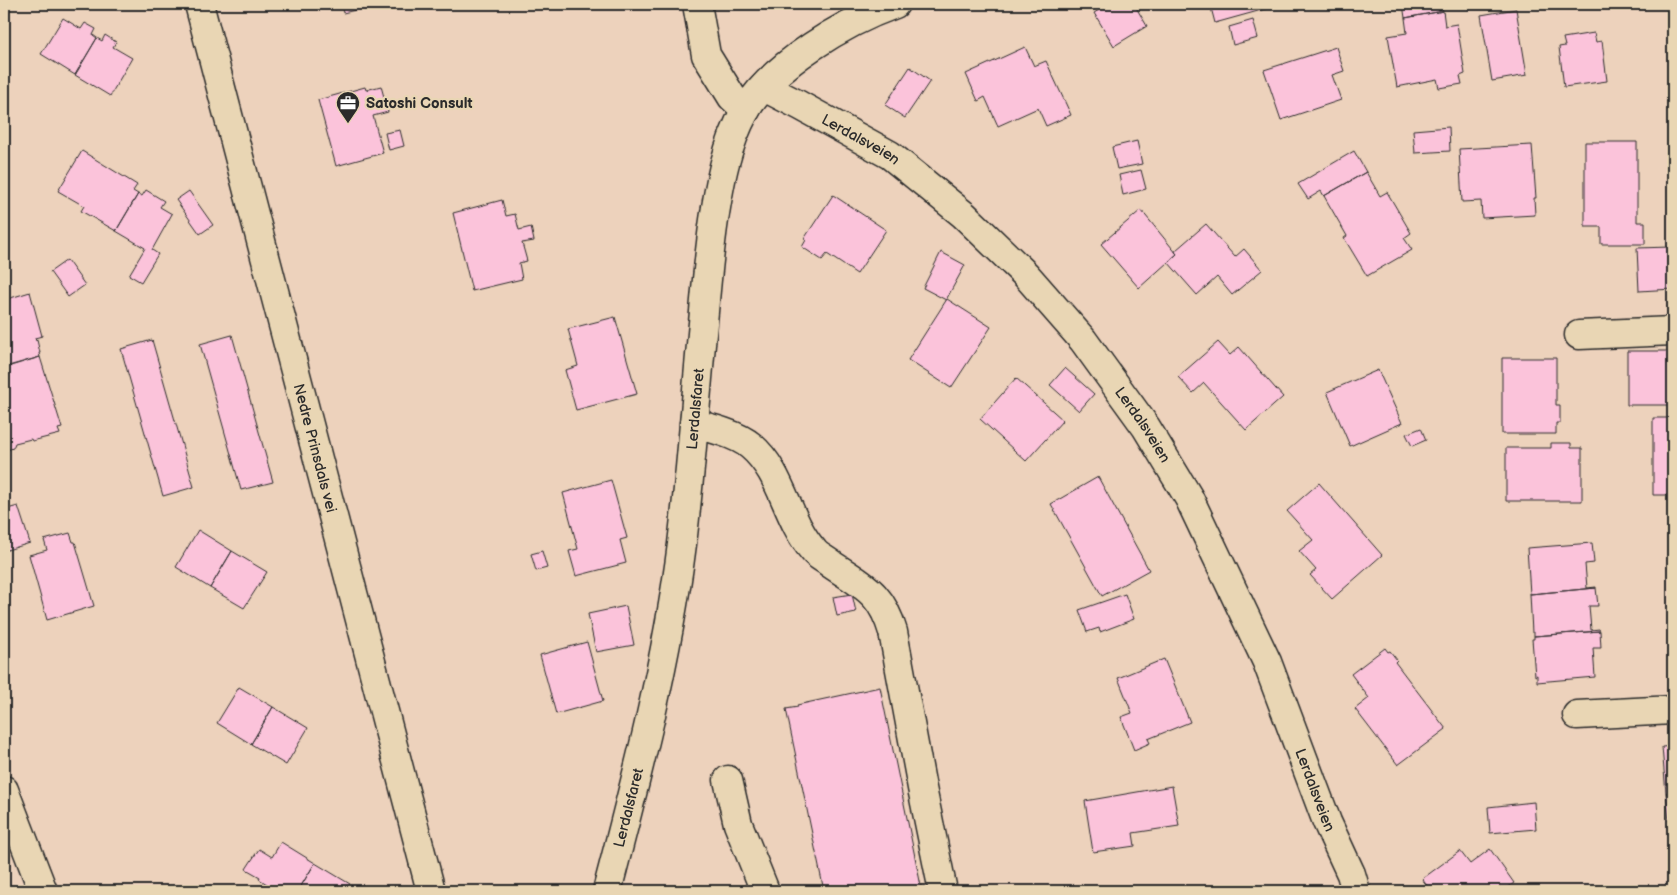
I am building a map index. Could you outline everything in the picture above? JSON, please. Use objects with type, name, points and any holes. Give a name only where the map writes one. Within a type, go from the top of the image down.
[{"type":"street","name":"Nedre Prinsdals vei","points":[[199,4],[431,891]]},
{"type":"street","name":"Lerdalsfaret","points":[[607,891],[642,757],[665,649],[682,544],[708,266],[720,177],[729,144],[746,110],[764,87],[788,65],[819,41],[839,29],[895,4]]},
{"type":"street","points":[[703,11],[706,55],[732,97],[746,110]]},
{"type":"street","name":"Lerdalsveien","points":[[764,87],[799,104],[890,155],[964,215],[1026,276],[1083,340],[1146,426],[1189,498],[1267,662],[1327,822],[1351,874],[1356,891]]},
{"type":"street","points":[[1579,335],[1673,331]]},
{"type":"street","points":[[694,424],[716,430],[749,444],[763,458],[775,478],[801,534],[814,552],[870,590],[885,608],[893,632],[943,891]]},
{"type":"street","points":[[1577,715],[1673,710]]},
{"type":"street","points":[[728,780],[738,824],[765,891]]},
{"type":"street","points":[[4,790],[43,891]]},
{"type":"building","points":[[341,4],[380,4],[343,13]]},
{"type":"building","points":[[1109,4],[1134,4],[1147,26],[1114,46],[1094,13]]},
{"type":"building","points":[[1210,4],[1275,4],[1276,6],[1215,23]]},
{"type":"building","points":[[1403,4],[1441,4],[1443,11],[1405,18]]},
{"type":"building","points":[[1516,9],[1527,75],[1492,81],[1481,15]]},
{"type":"building","points":[[1443,11],[1445,26],[1457,24],[1465,74],[1460,76],[1462,84],[1439,88],[1437,79],[1397,87],[1388,36],[1407,33],[1405,18]]},
{"type":"building","points":[[63,18],[81,29],[85,23],[96,29],[93,35],[97,38],[75,75],[41,54]]},
{"type":"building","points":[[1253,20],[1258,38],[1233,45],[1229,27]]},
{"type":"building","points":[[1594,33],[1596,42],[1602,41],[1607,81],[1564,87],[1559,47],[1565,46],[1563,38]]},
{"type":"building","points":[[105,35],[116,42],[113,47],[132,58],[110,96],[75,75],[97,38],[102,41]]},
{"type":"building","points":[[1025,47],[1034,66],[1046,61],[1071,115],[1046,126],[1038,108],[998,126],[985,97],[978,101],[966,74]]},
{"type":"building","points":[[1336,47],[1344,71],[1332,75],[1341,100],[1281,120],[1264,70]]},
{"type":"building","points":[[910,67],[930,81],[905,118],[885,105]]},
{"type":"building","points":[[381,86],[388,112],[373,116],[383,153],[336,166],[318,100],[365,87],[366,90]]},
{"type":"building","points":[[1449,127],[1450,151],[1415,153],[1413,130]]},
{"type":"building","points":[[400,130],[404,146],[389,150],[385,133]]},
{"type":"building","points":[[1137,141],[1142,164],[1117,169],[1112,147]]},
{"type":"building","points":[[1585,142],[1637,142],[1637,222],[1645,222],[1645,244],[1601,244],[1601,227],[1585,227]]},
{"type":"building","points":[[1532,145],[1536,198],[1534,198],[1535,215],[1482,218],[1481,201],[1462,202],[1459,149]]},
{"type":"building","points":[[82,151],[137,185],[133,191],[138,194],[116,231],[81,211],[84,206],[58,191]]},
{"type":"building","points":[[1354,151],[1366,172],[1324,196],[1321,191],[1308,199],[1298,184]]},
{"type":"building","points":[[1141,170],[1146,189],[1123,195],[1119,175]]},
{"type":"building","points":[[1366,172],[1380,196],[1387,192],[1411,233],[1404,238],[1412,250],[1367,276],[1344,238],[1347,236],[1324,196]]},
{"type":"building","points":[[146,190],[164,201],[160,207],[172,214],[152,250],[158,254],[141,282],[129,275],[145,248],[116,231],[138,194],[142,196]]},
{"type":"building","points":[[189,191],[213,225],[200,234],[176,200]]},
{"type":"building","points":[[833,195],[886,230],[857,274],[827,254],[822,260],[802,247],[806,240],[804,239]]},
{"type":"building","points":[[502,200],[506,216],[515,214],[519,230],[531,227],[534,241],[522,243],[527,261],[519,263],[522,279],[472,291],[453,213]]},
{"type":"building","points":[[1141,210],[1177,254],[1139,288],[1101,244]]},
{"type":"building","points":[[1206,224],[1235,257],[1244,249],[1262,270],[1232,295],[1217,277],[1197,295],[1168,262],[1177,254],[1176,250]]},
{"type":"building","points":[[1671,247],[1673,289],[1639,291],[1637,248]]},
{"type":"building","points":[[941,252],[965,265],[946,300],[923,288]]},
{"type":"building","points":[[67,260],[85,285],[68,297],[50,272]]},
{"type":"building","points":[[30,292],[42,336],[35,338],[40,357],[5,367],[4,300]]},
{"type":"building","points":[[947,299],[991,327],[951,388],[908,360]]},
{"type":"building","points":[[615,317],[637,394],[576,410],[565,370],[578,366],[568,329]]},
{"type":"building","points":[[232,335],[273,482],[241,490],[200,344]]},
{"type":"building","points":[[152,340],[194,487],[163,496],[121,349]]},
{"type":"building","points":[[1218,342],[1230,355],[1239,347],[1283,397],[1246,430],[1204,383],[1193,393],[1178,377]]},
{"type":"building","points":[[1627,351],[1673,351],[1673,405],[1627,405]]},
{"type":"building","points":[[40,357],[62,428],[58,429],[60,434],[15,443],[13,448],[4,451],[4,368]]},
{"type":"building","points":[[1502,358],[1556,358],[1556,405],[1560,405],[1560,423],[1556,423],[1556,434],[1502,434]]},
{"type":"building","points":[[1065,368],[1094,394],[1079,411],[1050,385]]},
{"type":"building","points":[[1378,370],[1402,423],[1350,446],[1327,392]]},
{"type":"building","points":[[1016,378],[1063,420],[1026,461],[980,419]]},
{"type":"building","points":[[1653,418],[1673,418],[1673,495],[1653,495]]},
{"type":"building","points":[[1421,428],[1426,440],[1412,446],[1406,434]]},
{"type":"building","points":[[1551,443],[1571,443],[1571,448],[1582,448],[1582,501],[1506,501],[1506,448],[1551,448]]},
{"type":"building","points":[[1098,477],[1149,570],[1102,596],[1051,504]]},
{"type":"building","points":[[611,480],[627,538],[620,540],[626,563],[576,576],[569,551],[578,549],[563,493]]},
{"type":"building","points":[[1319,483],[1382,555],[1332,599],[1310,575],[1316,570],[1299,551],[1313,540],[1287,511]]},
{"type":"building","points":[[18,506],[30,543],[4,551],[4,510]]},
{"type":"building","points":[[198,530],[232,551],[210,588],[176,567]]},
{"type":"building","points":[[70,533],[73,542],[75,542],[94,606],[47,620],[29,555],[47,550],[44,540]]},
{"type":"building","points":[[1592,543],[1594,563],[1585,564],[1587,588],[1596,588],[1530,594],[1527,548]]},
{"type":"building","points":[[232,551],[267,572],[244,608],[210,588]]},
{"type":"building","points":[[542,551],[547,568],[536,571],[531,554]]},
{"type":"building","points":[[1596,588],[1598,606],[1589,606],[1591,630],[1599,629],[1600,631],[1534,636],[1534,633],[1532,633],[1530,594]]},
{"type":"building","points":[[852,594],[856,612],[837,616],[833,597]]},
{"type":"building","points":[[1125,594],[1134,619],[1100,632],[1099,628],[1087,632],[1079,610]]},
{"type":"building","points":[[626,606],[634,645],[596,652],[588,614]]},
{"type":"building","points":[[1600,631],[1601,648],[1593,648],[1595,677],[1537,682],[1532,639],[1534,639],[1534,636]]},
{"type":"building","points":[[587,642],[603,701],[556,714],[540,655]]},
{"type":"building","points":[[1385,648],[1397,660],[1395,662],[1446,729],[1398,765],[1355,709],[1369,698],[1351,674]]},
{"type":"building","points":[[1164,659],[1190,722],[1148,739],[1150,743],[1134,750],[1121,717],[1132,713],[1118,678]]},
{"type":"building","points":[[239,687],[273,707],[251,744],[217,723]]},
{"type":"building","points":[[880,687],[922,891],[824,891],[786,709]]},
{"type":"building","points":[[273,707],[308,728],[286,765],[251,744]]},
{"type":"building","points":[[1673,746],[1673,793],[1666,793],[1662,747]]},
{"type":"building","points":[[1172,786],[1179,826],[1133,833],[1135,846],[1093,852],[1085,801]]},
{"type":"building","points":[[1666,793],[1673,793],[1673,840],[1671,840]]},
{"type":"building","points":[[1534,802],[1536,829],[1490,833],[1488,807]]},
{"type":"building","points":[[281,842],[315,863],[298,891],[278,891],[246,869],[259,849],[272,857]]},
{"type":"building","points":[[1490,849],[1514,883],[1503,891],[1431,891],[1422,879],[1460,851],[1470,864]]},
{"type":"building","points":[[315,863],[350,884],[345,891],[298,891]]},
{"type":"place","name":"Satoshi Consult","points":[[348,124]]}]
